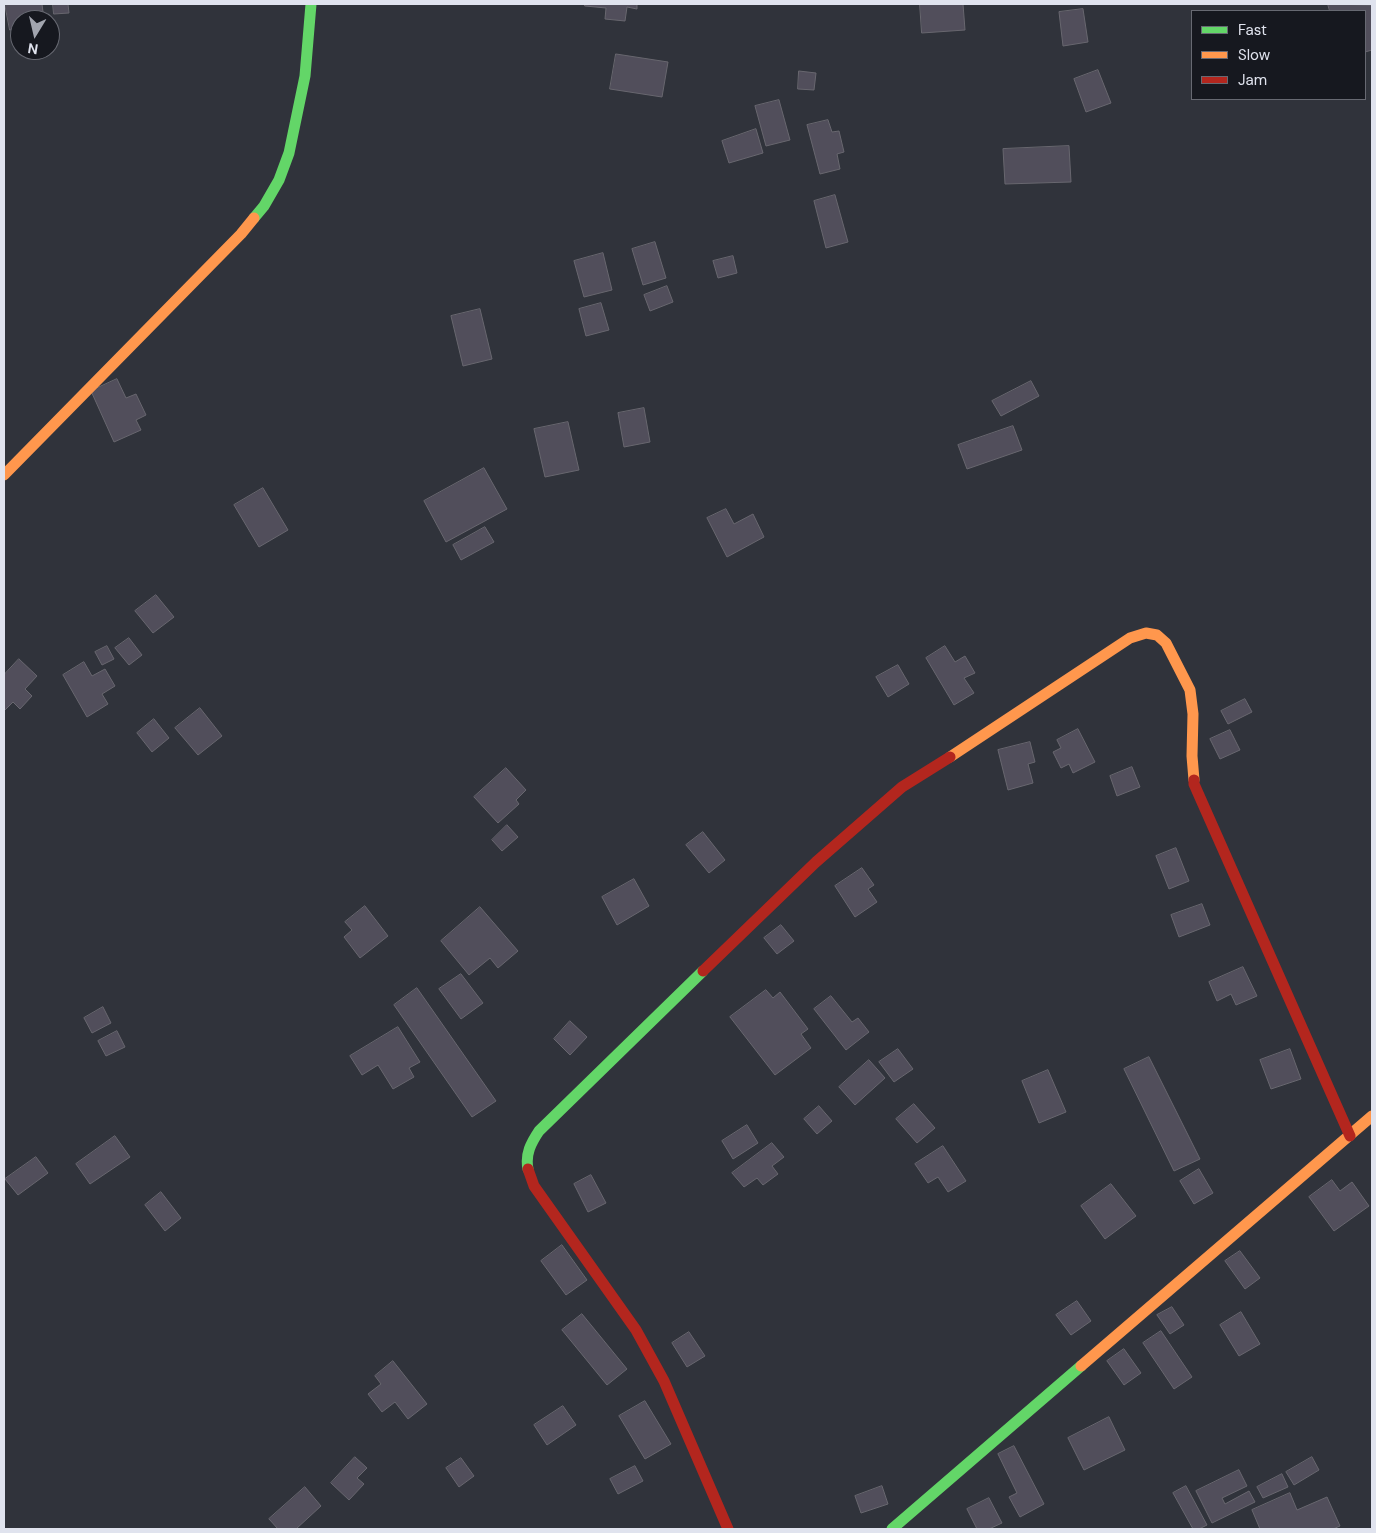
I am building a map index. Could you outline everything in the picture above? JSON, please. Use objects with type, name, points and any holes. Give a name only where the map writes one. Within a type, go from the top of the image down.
[{"type":"street","points":[[4,475],[241,234],[264,206],[279,180],[289,153],[304,76],[311,4]]},
{"type":"street","points":[[728,1529],[664,1381],[636,1330],[534,1186],[527,1173],[526,1159],[530,1145],[546,1124],[816,862],[902,788],[1130,638],[1146,633],[1157,635],[1166,643],[1190,690],[1193,714],[1192,756],[1194,784],[1350,1136]]},
{"type":"street","points":[[892,1529],[1372,1116]]},
{"type":"building","points":[[5,4],[42,4],[43,10],[10,10],[10,30]]},
{"type":"building","points":[[53,4],[68,4],[69,13],[60,14],[60,10],[54,10]]},
{"type":"building","points":[[585,4],[637,4],[637,9],[627,7],[625,21],[605,19],[606,8],[585,6]]},
{"type":"building","points":[[920,4],[963,4],[965,30],[922,33]]},
{"type":"building","points":[[1328,4],[1372,5],[1372,50],[1366,52],[1366,10],[1330,10]]},
{"type":"building","points":[[1083,9],[1088,42],[1063,46],[1059,12]]},
{"type":"building","points":[[616,54],[668,62],[662,97],[610,89]]},
{"type":"building","points":[[1098,70],[1111,103],[1086,112],[1074,79]]},
{"type":"building","points":[[799,71],[816,73],[814,90],[798,89]]},
{"type":"building","points":[[779,100],[790,140],[766,146],[755,106]]},
{"type":"building","points":[[828,120],[832,132],[839,131],[844,152],[837,154],[840,169],[820,174],[807,125]]},
{"type":"building","points":[[756,129],[763,153],[729,163],[722,141]]},
{"type":"building","points":[[1069,146],[1071,182],[1005,184],[1003,149]]},
{"type":"building","points":[[835,195],[848,242],[826,248],[814,201]]},
{"type":"building","points":[[655,242],[666,278],[643,285],[632,249]]},
{"type":"building","points":[[603,253],[612,290],[584,297],[574,261]]},
{"type":"building","points":[[733,256],[737,273],[718,278],[713,261]]},
{"type":"building","points":[[667,286],[673,302],[650,311],[644,295]]},
{"type":"building","points":[[601,303],[609,330],[586,336],[579,309]]},
{"type":"building","points":[[480,309],[492,359],[463,366],[451,316]]},
{"type":"building","points":[[117,379],[126,398],[136,394],[146,415],[136,420],[141,430],[114,442],[91,391]]},
{"type":"building","points":[[1031,381],[1039,396],[1001,416],[992,401]]},
{"type":"building","points":[[644,408],[650,442],[624,447],[618,413]]},
{"type":"building","points":[[568,422],[579,470],[545,477],[534,429]]},
{"type":"building","points":[[1013,426],[1022,450],[967,469],[958,445]]},
{"type":"building","points":[[484,468],[507,509],[446,542],[424,501]]},
{"type":"building","points":[[263,488],[288,530],[259,547],[234,505]]},
{"type":"building","points":[[726,509],[734,524],[753,514],[764,537],[727,557],[707,518]]},
{"type":"building","points":[[485,527],[494,542],[461,560],[453,545]]},
{"type":"building","points":[[156,595],[174,617],[153,633],[135,611]]},
{"type":"building","points":[[129,638],[142,655],[129,665],[115,648]]},
{"type":"building","points":[[107,646],[114,659],[102,665],[95,652]]},
{"type":"building","points":[[945,646],[955,662],[965,656],[975,673],[964,678],[974,693],[954,705],[926,658]]},
{"type":"building","points":[[19,659],[37,676],[25,689],[32,696],[20,709],[13,702],[4,711],[4,675]]},
{"type":"building","points":[[84,662],[92,676],[105,669],[115,686],[102,694],[108,704],[87,717],[63,675]]},
{"type":"building","points":[[898,665],[909,684],[888,697],[876,677]]},
{"type":"building","points":[[1245,699],[1252,712],[1228,724],[1221,711]]},
{"type":"building","points":[[200,708],[222,736],[198,755],[175,728]]},
{"type":"building","points":[[154,719],[169,738],[152,752],[137,733]]},
{"type":"building","points":[[1078,729],[1095,762],[1073,773],[1069,764],[1061,768],[1053,752],[1061,748],[1057,740]]},
{"type":"building","points":[[1230,730],[1240,750],[1220,759],[1210,739]]},
{"type":"building","points":[[1030,742],[1035,762],[1028,764],[1033,783],[1008,790],[998,750]]},
{"type":"building","points":[[1132,767],[1140,787],[1117,796],[1110,776]]},
{"type":"building","points":[[506,768],[526,790],[516,800],[519,804],[498,823],[474,797]]},
{"type":"building","points":[[507,825],[518,837],[502,851],[492,840]]},
{"type":"building","points":[[703,832],[725,860],[709,873],[686,845]]},
{"type":"building","points":[[1176,848],[1189,881],[1169,889],[1156,856]]},
{"type":"building","points":[[862,868],[874,885],[868,889],[877,902],[855,917],[835,886]]},
{"type":"building","points":[[634,879],[649,906],[617,925],[602,897]]},
{"type":"building","points":[[1202,904],[1210,925],[1179,937],[1171,915]]},
{"type":"building","points":[[365,906],[388,936],[360,958],[344,937],[352,930],[345,922]]},
{"type":"building","points":[[480,907],[518,951],[498,968],[490,958],[469,975],[441,941]]},
{"type":"building","points":[[781,925],[794,941],[777,954],[764,938]]},
{"type":"building","points":[[1243,967],[1257,996],[1236,1005],[1231,994],[1217,1001],[1209,982]]},
{"type":"building","points":[[461,974],[483,1003],[461,1019],[439,989]]},
{"type":"building","points":[[417,988],[496,1101],[472,1117],[394,1005]]},
{"type":"building","points":[[766,990],[773,998],[780,992],[808,1029],[801,1034],[811,1048],[775,1075],[730,1017]]},
{"type":"building","points":[[831,996],[852,1022],[858,1018],[869,1032],[846,1050],[814,1009]]},
{"type":"building","points":[[103,1007],[111,1023],[92,1033],[84,1018]]},
{"type":"building","points":[[570,1021],[587,1037],[570,1055],[554,1039]]},
{"type":"building","points":[[398,1027],[420,1062],[409,1068],[414,1077],[393,1089],[378,1065],[362,1075],[350,1056]]},
{"type":"building","points":[[117,1031],[125,1047],[106,1056],[98,1041]]},
{"type":"building","points":[[898,1049],[913,1069],[894,1082],[879,1062]]},
{"type":"building","points":[[1290,1049],[1301,1079],[1271,1089],[1260,1060]]},
{"type":"building","points":[[1149,1057],[1200,1159],[1174,1171],[1124,1069]]},
{"type":"building","points":[[869,1060],[885,1078],[855,1105],[839,1087]]},
{"type":"building","points":[[1048,1070],[1066,1112],[1039,1123],[1022,1081]]},
{"type":"building","points":[[914,1104],[935,1128],[917,1143],[896,1119]]},
{"type":"building","points":[[819,1106],[832,1121],[817,1134],[804,1119]]},
{"type":"building","points":[[747,1125],[758,1143],[733,1159],[722,1141]]},
{"type":"building","points":[[115,1136],[130,1157],[90,1184],[76,1164]]},
{"type":"building","points":[[772,1143],[784,1157],[772,1166],[778,1174],[763,1185],[757,1178],[744,1187],[732,1173]]},
{"type":"building","points":[[943,1146],[966,1181],[948,1192],[938,1177],[928,1183],[915,1164]]},
{"type":"building","points":[[36,1157],[48,1173],[18,1195],[5,1179]]},
{"type":"building","points":[[1199,1169],[1213,1193],[1194,1204],[1180,1181]]},
{"type":"building","points":[[591,1175],[606,1203],[588,1212],[574,1184]]},
{"type":"building","points":[[1332,1180],[1340,1191],[1352,1182],[1369,1206],[1334,1231],[1309,1197]]},
{"type":"building","points":[[1111,1184],[1136,1216],[1105,1239],[1081,1206]]},
{"type":"building","points":[[161,1192],[181,1218],[165,1231],[145,1205]]},
{"type":"building","points":[[562,1245],[587,1280],[566,1295],[541,1261]]},
{"type":"building","points":[[1240,1251],[1260,1278],[1245,1289],[1225,1261]]},
{"type":"building","points":[[1077,1301],[1091,1321],[1071,1335],[1056,1315]]},
{"type":"building","points":[[1172,1307],[1184,1325],[1170,1334],[1157,1315]]},
{"type":"building","points":[[1241,1312],[1260,1344],[1239,1356],[1220,1325]]},
{"type":"building","points":[[582,1314],[627,1369],[607,1385],[562,1330]]},
{"type":"building","points":[[1161,1331],[1192,1377],[1174,1389],[1143,1343]]},
{"type":"building","points":[[689,1332],[705,1356],[687,1367],[672,1343]]},
{"type":"building","points":[[1124,1349],[1141,1373],[1124,1385],[1107,1361]]},
{"type":"building","points":[[393,1361],[427,1404],[408,1419],[395,1402],[382,1412],[368,1394],[381,1384],[375,1376]]},
{"type":"building","points":[[645,1401],[671,1444],[645,1459],[619,1416]]},
{"type":"building","points":[[563,1406],[576,1425],[547,1445],[534,1425]]},
{"type":"building","points":[[1109,1417],[1125,1450],[1084,1470],[1068,1438]]},
{"type":"building","points":[[1014,1446],[1044,1504],[1020,1517],[1009,1497],[1017,1493],[998,1454]]},
{"type":"building","points":[[355,1457],[367,1468],[357,1478],[364,1484],[349,1500],[331,1483]]},
{"type":"building","points":[[1312,1457],[1319,1470],[1294,1485],[1286,1472]]},
{"type":"building","points":[[461,1458],[474,1476],[459,1487],[446,1468]]},
{"type":"building","points":[[635,1466],[643,1481],[618,1494],[610,1479]]},
{"type":"building","points":[[1239,1470],[1247,1486],[1222,1498],[1225,1504],[1249,1491],[1255,1502],[1212,1523],[1196,1491]]},
{"type":"building","points":[[1282,1474],[1288,1487],[1263,1498],[1257,1487]]},
{"type":"building","points":[[882,1486],[888,1504],[861,1513],[855,1496]]},
{"type":"building","points":[[1186,1486],[1207,1525],[1199,1529],[1193,1529],[1173,1493]]},
{"type":"building","points":[[305,1487],[321,1506],[296,1529],[278,1529],[269,1519]]},
{"type":"building","points":[[1290,1493],[1297,1510],[1327,1497],[1340,1526],[1333,1529],[1260,1529],[1252,1510]]},
{"type":"building","points":[[989,1498],[1002,1523],[989,1529],[977,1529],[967,1509]]},
{"type":"traffic: fast","points":[[254,218],[264,206],[279,180],[289,153],[305,76],[311,4]]},
{"type":"traffic: fast","points":[[528,1169],[527,1158],[529,1149],[539,1131],[703,971]]},
{"type":"traffic: fast","points":[[892,1529],[1081,1366]]},
{"type":"traffic: slow","points":[[4,475],[241,234],[254,218]]},
{"type":"traffic: slow","points":[[950,757],[1130,638],[1146,633],[1157,635],[1166,643],[1190,690],[1193,714],[1192,756],[1194,780]]},
{"type":"traffic: slow","points":[[1081,1366],[1372,1116]]},
{"type":"traffic: jam","points":[[703,971],[816,862],[902,787],[950,757]]},
{"type":"traffic: jam","points":[[1194,780],[1194,784],[1350,1136]]},
{"type":"traffic: jam","points":[[528,1169],[534,1186],[636,1330],[664,1381],[728,1529]]}]
